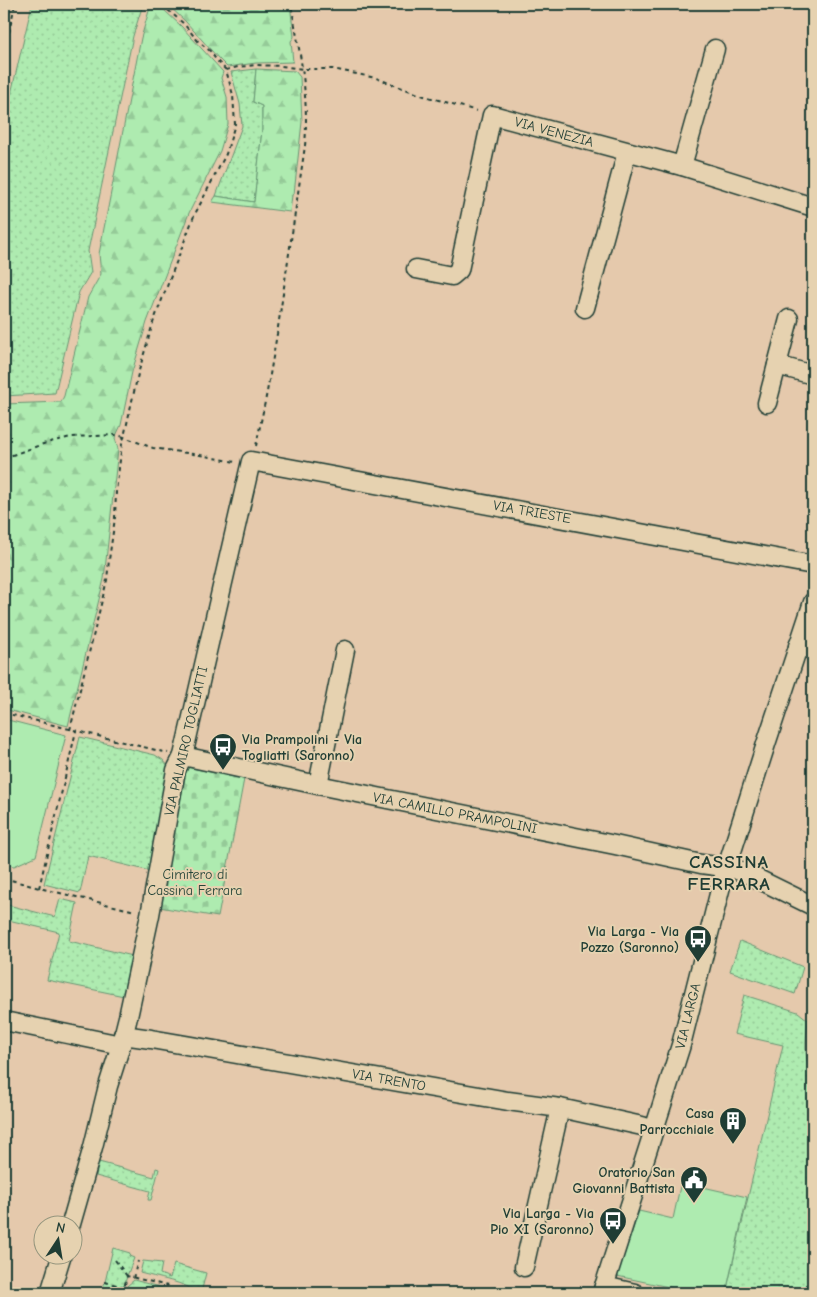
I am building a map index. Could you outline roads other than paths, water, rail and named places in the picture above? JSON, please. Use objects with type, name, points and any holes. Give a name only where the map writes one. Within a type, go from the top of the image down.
[{"type":"street","points":[[682,166],[716,49]]},
{"type":"street","name":"VIA VENEZIA","points":[[416,269],[452,276],[459,270],[492,115],[682,166],[813,207]]},
{"type":"street","points":[[585,308],[627,152]]},
{"type":"street","points":[[767,403],[789,319]]},
{"type":"street","points":[[777,364],[813,374]]},
{"type":"street","name":"VIA TRIESTE","points":[[251,461],[813,564]]},
{"type":"street","name":"VIA PALMIRO TOGLIATTI","points":[[75,1214],[122,1040],[150,915],[176,770],[183,756],[251,461]]},
{"type":"street","name":"VIA LARGA","points":[[603,1290],[681,1045],[720,886],[806,648],[812,610]]},
{"type":"street","points":[[318,785],[345,650]]},
{"type":"street","name":"VIA CAMILLO PRAMPOLINI","points":[[183,756],[615,845],[698,864],[726,867],[738,870],[813,906]]},
{"type":"street","name":"VIA TRENTO","points":[[4,1022],[122,1040],[152,1039],[508,1101],[560,1108],[654,1130]]},
{"type":"street","points":[[524,1266],[560,1108]]},
{"type":"street","points":[[50,1293],[59,1264]]},
{"type":"street","points":[[603,1290],[636,1293]]},
{"type":"place","name":"Via Prampolini - Via Togliatti (Saronno)","points":[[223,771]]},
{"type":"place","name":"Via Larga - Via Pozzo (Saronno)","points":[[698,963]]},
{"type":"place","name":"Casa Parrocchiale","points":[[733,1145]]},
{"type":"place","name":"Oratorio San Giovanni Battista","points":[[694,1204]]},
{"type":"place","name":"Via Larga - Via Pio XI (Saronno)","points":[[613,1245]]},
{"type":"district","name":"CASSINA FERRARA","points":[[729,873]]},
{"type":"park label","name":"Cimitero di Cassina Ferrara","points":[[195,882]]}]
